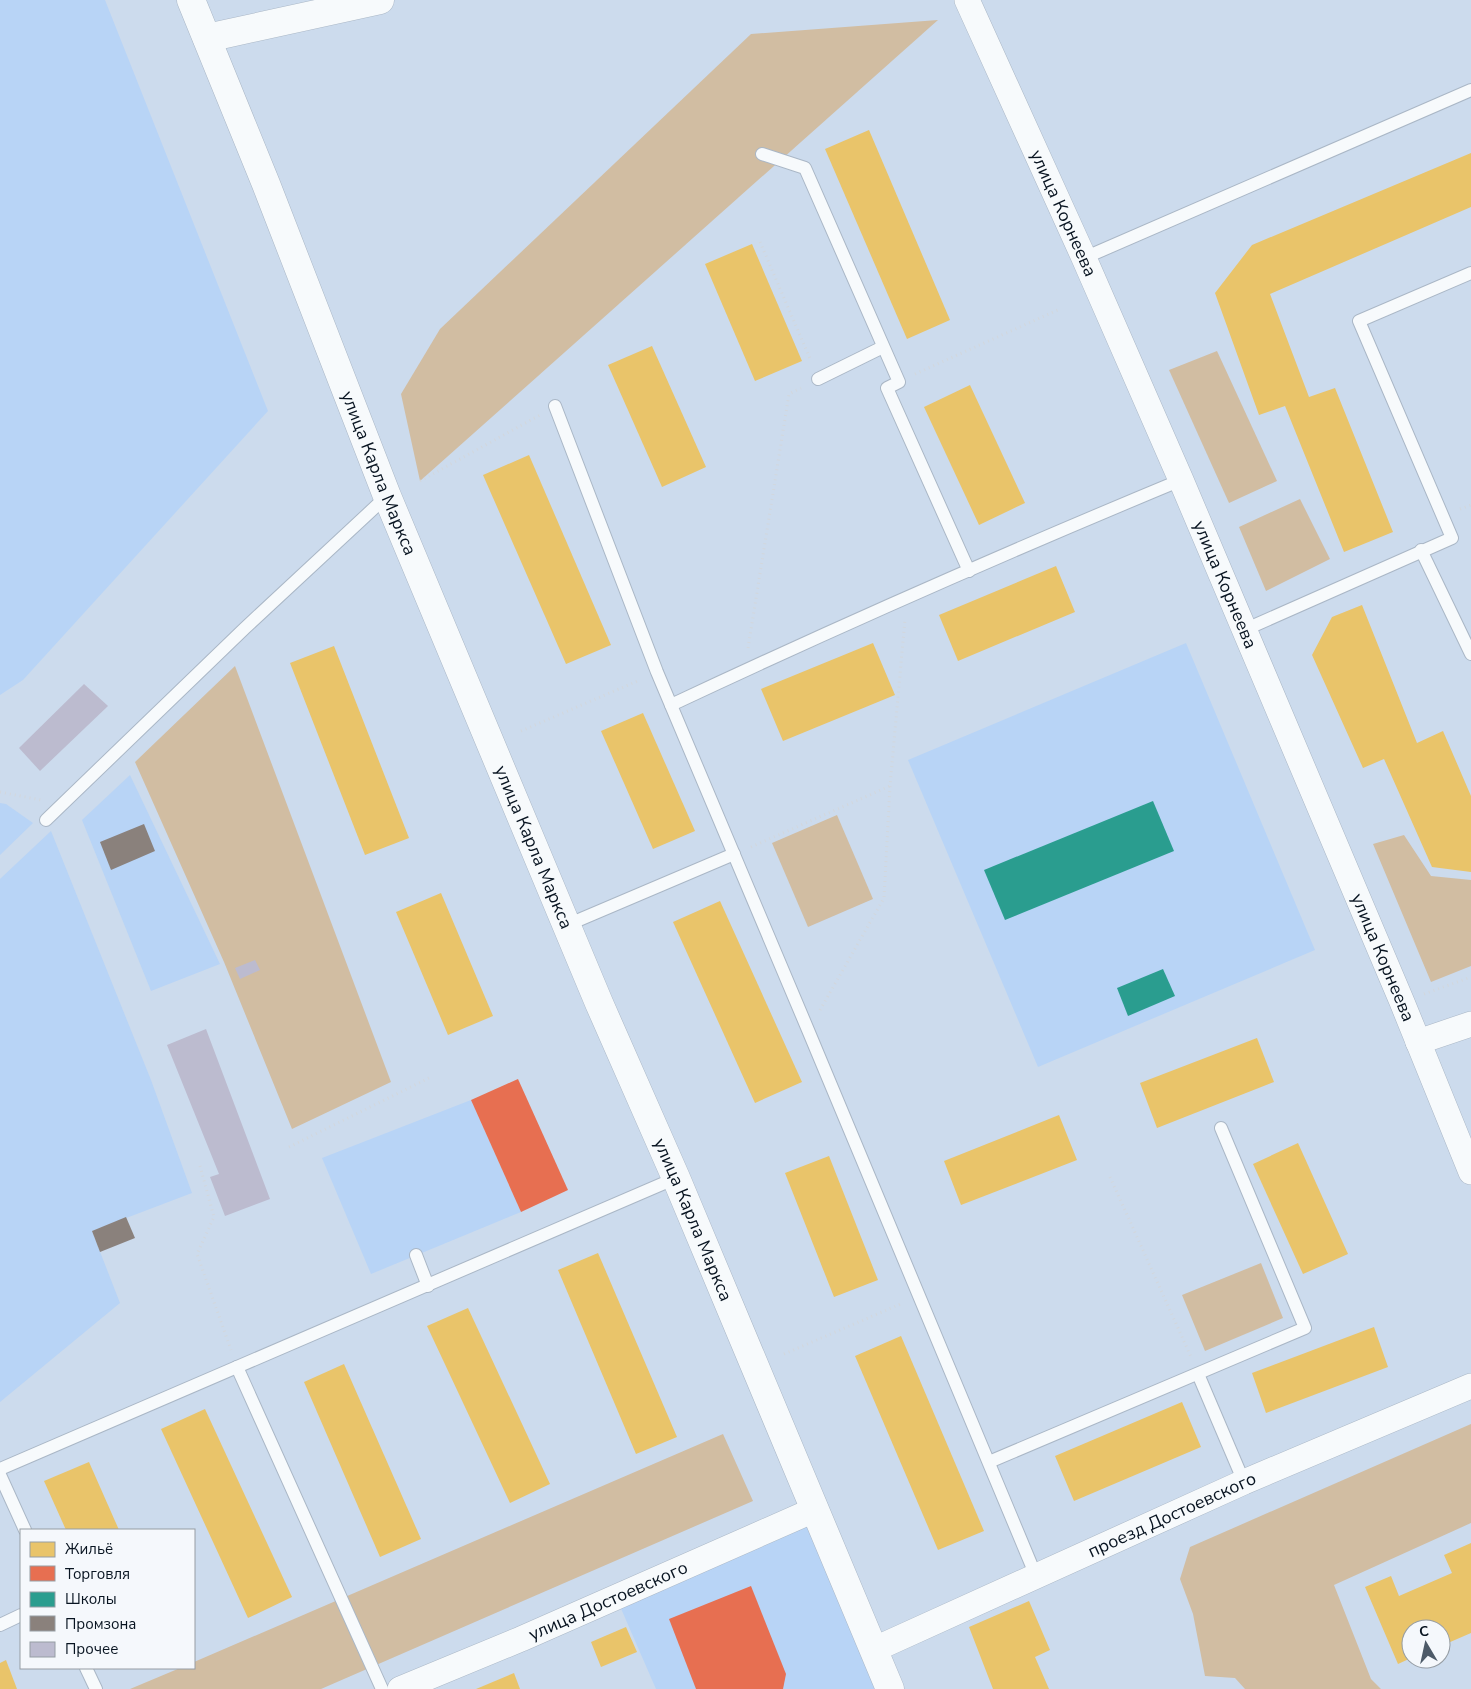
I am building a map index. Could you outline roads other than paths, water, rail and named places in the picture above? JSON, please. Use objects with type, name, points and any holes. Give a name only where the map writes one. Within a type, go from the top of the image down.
[{"type":"main road","name":"улица Карла Маркса","points":[[191,0],[266,184],[387,496],[890,1689]]},
{"type":"main road","points":[[207,38],[380,0]]},
{"type":"street","name":"улица Корнеева","points":[[967,0],[1084,258],[1181,480],[1471,1172]]},
{"type":"street","points":[[1418,1042],[1471,1024]]},
{"type":"street","name":"проезд Достоевского","points":[[873,1650],[1244,1482],[1471,1386]]},
{"type":"street","name":"улица Достоевского","points":[[400,1689],[521,1639],[814,1510]]},
{"type":"lane","points":[[1084,258],[1471,90]]},
{"type":"lane","points":[[762,154],[805,168],[899,382],[887,388],[970,571]]},
{"type":"lane","points":[[1244,630],[1421,550],[1452,538],[1359,321],[1471,273]]},
{"type":"lane","points":[[818,379],[883,347]]},
{"type":"lane","points":[[556,406],[657,672],[1036,1576]]},
{"type":"lane","points":[[672,705],[970,571],[1181,480]]},
{"type":"lane","points":[[46,820],[245,628],[387,496]]},
{"type":"lane","points":[[1421,550],[1471,654]]},
{"type":"lane","points":[[567,925],[734,854]]},
{"type":"lane","points":[[989,1462],[1304,1328],[1221,1128]]},
{"type":"lane","points":[[0,1469],[676,1178]]},
{"type":"lane","points":[[416,1255],[428,1286]]},
{"type":"lane","points":[[237,1367],[382,1689]]},
{"type":"lane","points":[[1198,1374],[1244,1482]]},
{"type":"lane","points":[[0,1475],[25,1529]]},
{"type":"lane","points":[[0,1624],[20,1615]]},
{"type":"lane","points":[[86,1669],[96,1689]]}]
